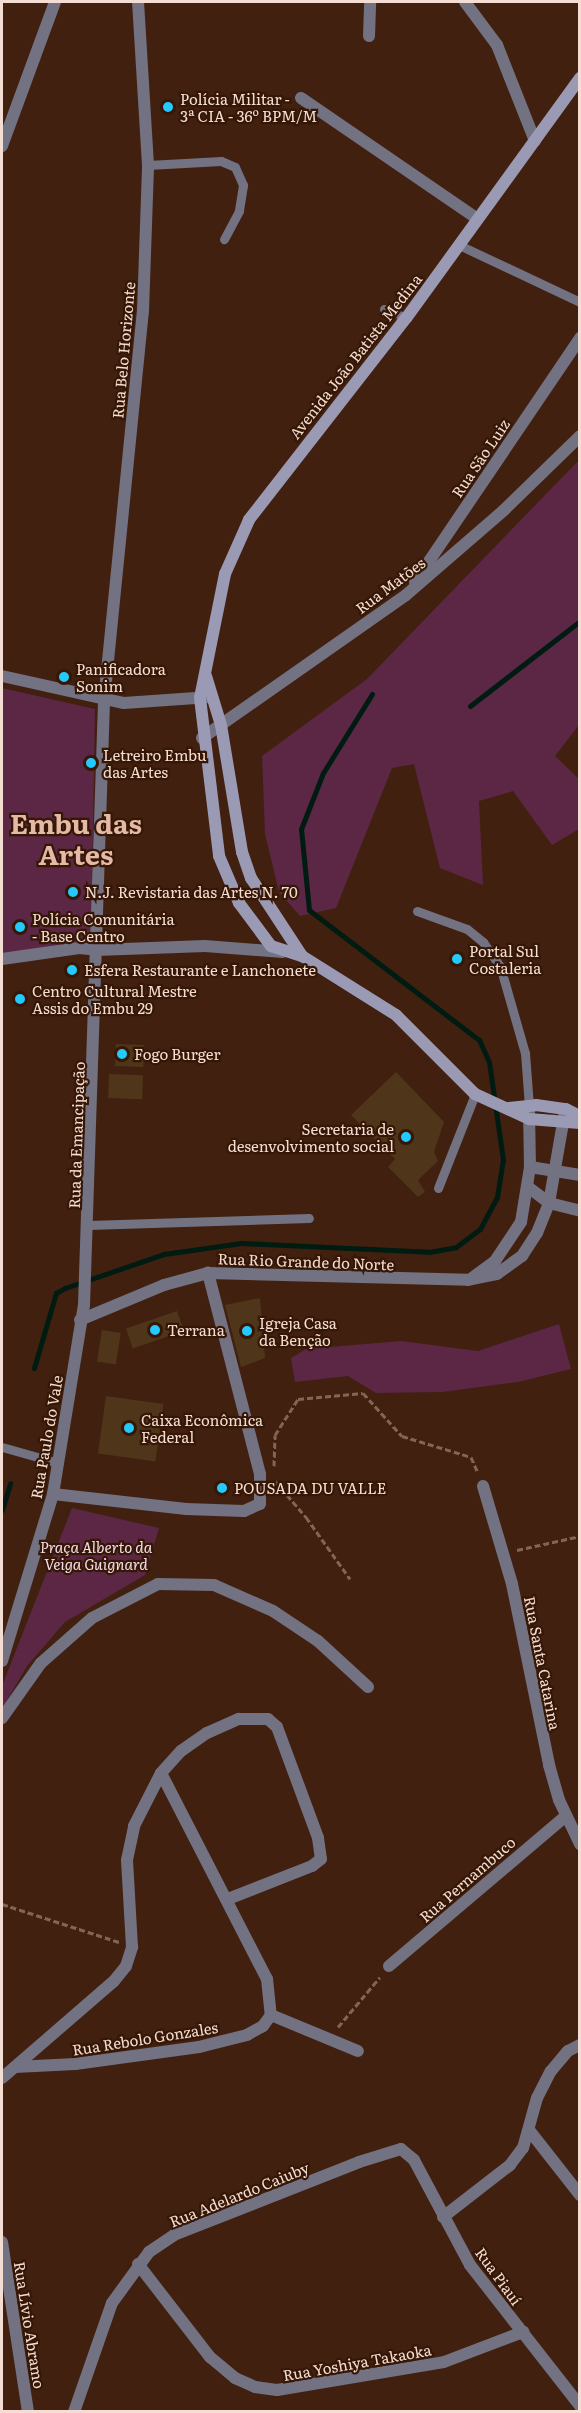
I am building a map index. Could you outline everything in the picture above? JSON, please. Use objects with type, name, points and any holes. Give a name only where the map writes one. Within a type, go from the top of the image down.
[{"type":"main road","name":"Avenida João Batista Medina","points":[[283,952],[271,946],[258,931],[227,881],[219,856],[202,738],[194,701],[204,680],[225,574],[249,520],[406,318],[579,78]]},
{"type":"main road","name":"Avenida João Batista Medina","points":[[204,680],[221,725],[242,852],[250,878],[302,956]]},
{"type":"main road","points":[[283,952],[302,956],[396,1015],[480,1097],[564,1123],[579,1123]]},
{"type":"main road","points":[[529,1112],[566,1109],[579,1116]]},
{"type":"street","points":[[2,146],[55,2]]},
{"type":"street","name":"Rua Belo Horizonte","points":[[97,950],[104,701],[143,311],[148,165],[138,2]]},
{"type":"street","points":[[369,36],[370,2]]},
{"type":"street","points":[[465,2],[497,45],[535,141]]},
{"type":"street","points":[[301,98],[478,219]]},
{"type":"street","name":"Rua São Luiz","points":[[406,595],[579,338]]},
{"type":"street","name":"Rua Matões","points":[[202,738],[406,595],[504,510],[579,436]]},
{"type":"street","points":[[2,676],[104,701],[146,704],[194,701],[214,703]]},
{"type":"street","points":[[2,959],[80,948],[97,950],[205,946],[283,952]]},
{"type":"street","name":"Rua da Emancipação","points":[[80,1320],[84,1305],[88,1225],[97,950]]},
{"type":"street","name":"Rua Rio Grande do Norte","points":[[80,1320],[164,1285],[208,1273],[468,1280],[498,1274],[522,1256],[549,1203],[566,1109]]},
{"type":"street","points":[[468,1280],[506,1247],[521,1222],[530,1167],[529,1112]]},
{"type":"street","points":[[530,1167],[556,1169],[579,1175]]},
{"type":"street","points":[[528,1187],[549,1203],[579,1211]]},
{"type":"street","points":[[53,1494],[186,1509],[244,1511],[260,1504],[261,1474],[208,1273]]},
{"type":"street","name":"Rua Paulo do Vale","points":[[2,1661],[53,1494],[80,1320]]},
{"type":"street","name":"Rua Santa Catarina","points":[[483,1486],[504,1552],[539,1724],[566,1816],[579,1844]]},
{"type":"street","points":[[2,1718],[41,1662],[92,1618],[158,1584],[214,1585],[273,1611],[318,1641],[369,1687]]},
{"type":"street","points":[[2,2078],[114,1981],[126,1966],[132,1947],[128,1860],[134,1826],[161,1773],[181,1751],[207,1733],[239,1719],[268,1719],[277,1727],[322,1855],[312,1866],[228,1899]]},
{"type":"street","points":[[161,1773],[228,1899],[267,1980],[271,2015],[357,2051]]},
{"type":"street","name":"Rua Pernambuco","points":[[389,1966],[566,1816]]},
{"type":"street","name":"Rua Rebolo Gonzales","points":[[15,2067],[75,2064],[199,2047],[247,2036],[263,2026],[271,2015]]},
{"type":"street","points":[[443,2217],[510,2165],[523,2148],[537,2098],[551,2071],[568,2051],[579,2045]]},
{"type":"street","points":[[529,2130],[579,2195]]},
{"type":"street","name":"Rua Adelardo Caiuby","points":[[74,2412],[112,2303],[138,2264],[174,2235],[390,2150],[408,2153]]},
{"type":"street","name":"Rua Piauí","points":[[408,2153],[470,2265],[579,2406]]},
{"type":"street","name":"Rua Lívio Abramo","points":[[2,2242],[28,2412]]},
{"type":"street","name":"Rua Yoshiya Takaoka","points":[[138,2264],[210,2357],[235,2378],[255,2387],[278,2391],[444,2362],[522,2332]]},
{"type":"lane","points":[[148,165],[221,161],[235,167],[243,185],[239,210],[224,239]]},
{"type":"lane","points":[[459,245],[579,302]]},
{"type":"lane","points":[[384,309],[406,318]]},
{"type":"lane","points":[[417,910],[467,929],[483,942],[500,966],[525,1053],[529,1112]]},
{"type":"lane","points":[[438,1188],[480,1097]]},
{"type":"lane","points":[[88,1225],[309,1218]]},
{"type":"lane","points":[[5,1448],[59,1463]]},
{"type":"path","points":[[274,1468],[275,1435],[298,1399],[363,1393],[402,1436],[471,1457],[483,1486]]},
{"type":"path","points":[[273,1479],[306,1517],[350,1579]]},
{"type":"path","points":[[504,1552],[579,1536]]},
{"type":"path","points":[[2,1904],[132,1947]]},
{"type":"path","points":[[329,2038],[389,1966]]},
{"type":"green space","points":[[579,460],[579,725],[555,756],[579,779],[579,829],[552,845],[513,791],[479,801],[483,885],[440,868],[414,764],[392,768],[336,908],[300,916],[279,892],[265,834],[262,756],[367,679]]},
{"type":"green space","points":[[2,688],[95,709],[91,942],[2,953]]},
{"type":"green space","points":[[559,1324],[571,1369],[518,1382],[442,1392],[376,1393],[348,1376],[295,1382],[291,1358],[306,1349],[401,1341],[478,1351]]},
{"type":"green space","name":"Praça Alberto da Veiga Guignard","points":[[72,1508],[159,1528],[145,1575],[65,1622],[27,1666],[2,1709],[2,1686]]},
{"type":"building","points":[[116,1044],[144,1045],[143,1067],[115,1066]]},
{"type":"building","name":"Secretaria de desenvolvimento social","points":[[396,1072],[444,1122],[434,1152],[438,1161],[418,1180],[425,1192],[418,1197],[388,1167],[395,1159],[351,1115]]},
{"type":"building","points":[[109,1074],[143,1075],[142,1099],[108,1098]]},
{"type":"building","name":"Igreja Casa da Benção","points":[[260,1298],[265,1358],[241,1367],[225,1305]]},
{"type":"building","name":"Terrana","points":[[177,1311],[184,1331],[133,1348],[126,1329]]},
{"type":"building","points":[[102,1330],[121,1333],[116,1365],[97,1362]]},
{"type":"building","name":"Caixa Econômica Federal","points":[[106,1396],[163,1404],[155,1462],[98,1453]]},
{"type":"waterway","points":[[470,706],[580,621]]},
{"type":"waterway","points":[[34,1368],[56,1293],[65,1288],[164,1254],[241,1243],[429,1252],[456,1247],[480,1229],[497,1197],[503,1160],[489,1062],[479,1040],[309,910],[301,829],[323,773],[372,694]]},
{"type":"waterway","points":[[2,1510],[10,1483]]},
{"type":"place","name":"Polícia Militar - 3ª CIA - 36º BPM/M","points":[[168,107]]},
{"type":"place","name":"Panificadora Sonim","points":[[64,677]]},
{"type":"place","name":"Letreiro Embu das Artes","points":[[91,763]]},
{"type":"place","name":"N.J. Revistaria das Artes N. 70","points":[[73,892]]},
{"type":"place","name":"Polícia Comunitária - Base Centro","points":[[20,927]]},
{"type":"place","name":"Portal Sul Costaleria","points":[[457,959]]},
{"type":"place","name":"Esfera Restaurante e Lanchonete","points":[[72,970]]},
{"type":"place","name":"Centro Cultural Mestre Assis do Embu 29","points":[[20,999]]},
{"type":"place","name":"Fogo Burger","points":[[122,1054]]},
{"type":"place","name":"Secretaria de desenvolvimento social","points":[[406,1137]]},
{"type":"place","name":"Terrana","points":[[155,1330]]},
{"type":"place","name":"Igreja Casa da Benção","points":[[247,1331]]},
{"type":"place","name":"Caixa Econômica Federal","points":[[129,1428]]},
{"type":"place","name":"POUSADA DU VALLE","points":[[222,1488]]},
{"type":"district","name":"Embu das Artes","points":[[76,838]]}]
